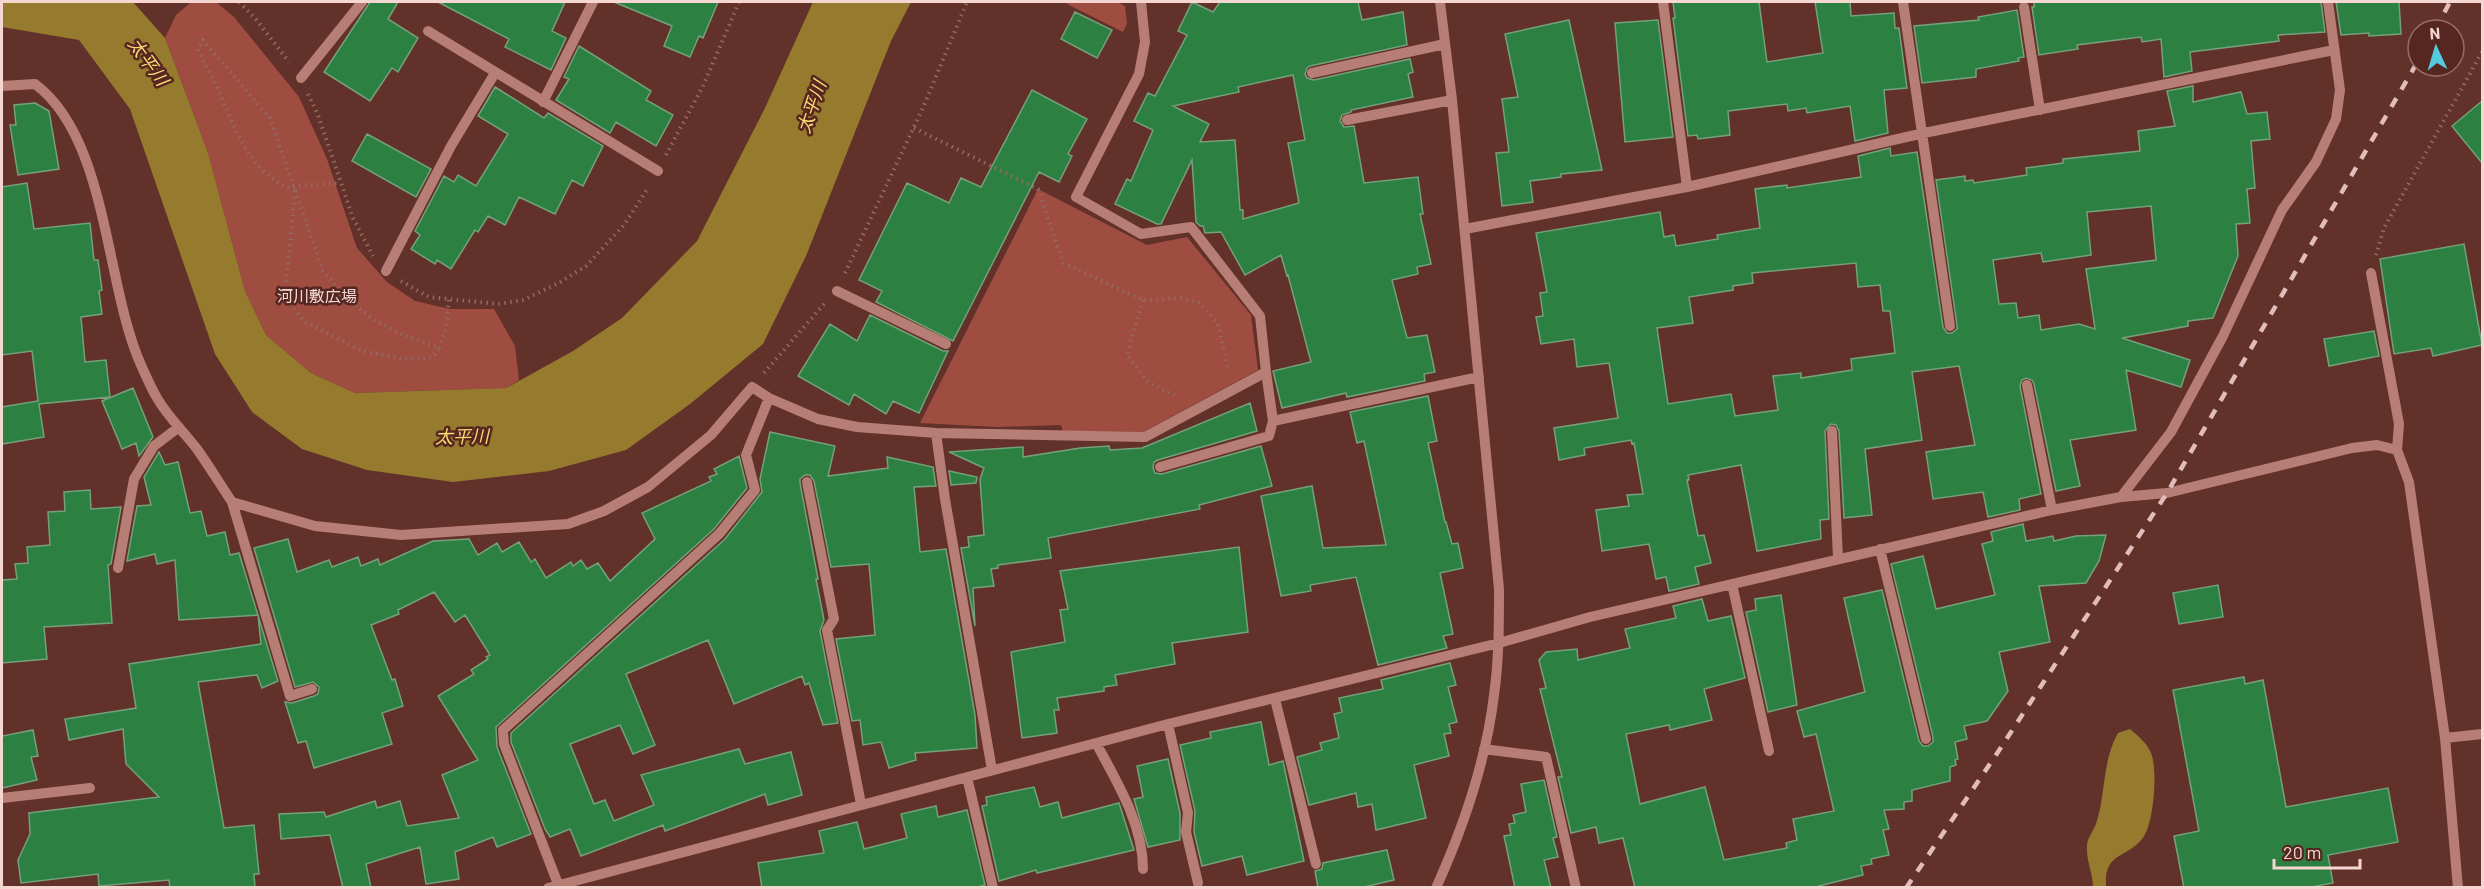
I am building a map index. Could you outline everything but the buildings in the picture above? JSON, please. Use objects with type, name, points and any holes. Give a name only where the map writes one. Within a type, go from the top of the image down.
[{"type":"street","points":[[301,78],[362,2]]},
{"type":"street","points":[[543,102],[592,2]]},
{"type":"street","points":[[1141,2],[1145,42],[1139,74],[1076,197],[1141,234],[1191,227],[1260,316],[1273,421],[1269,436],[1160,467]]},
{"type":"street","points":[[1436,888],[1472,798],[1484,749],[1494,696],[1499,643],[1500,589],[1452,100],[1440,2]]},
{"type":"street","points":[[1663,2],[1687,187]]},
{"type":"street","points":[[1903,2],[1924,133],[1950,326]]},
{"type":"street","points":[[2121,497],[2171,432],[2223,336],[2282,210],[2321,151],[2336,119],[2340,90],[2328,2]]},
{"type":"street","points":[[2024,7],[2040,110]]},
{"type":"street","points":[[428,31],[658,171]]},
{"type":"street","points":[[1312,73],[1445,44]]},
{"type":"street","points":[[1465,229],[1687,187],[1924,133],[2334,50]]},
{"type":"street","points":[[386,271],[451,146],[495,73]]},
{"type":"street","points":[[2,86],[35,84],[60,107],[75,132],[98,201],[120,297],[140,363],[158,400],[197,449],[232,502],[290,696],[312,689]]},
{"type":"street","points":[[1347,120],[1452,100]]},
{"type":"street","points":[[2371,273],[2399,424],[2397,450],[2409,482],[2445,738],[2457,888]]},
{"type":"street","points":[[837,291],[946,344]]},
{"type":"street","points":[[232,502],[315,526],[401,535],[568,524],[604,511],[648,488],[711,435],[752,387],[769,398],[818,419],[857,427],[936,433],[1145,437],[1266,372]]},
{"type":"street","points":[[1273,421],[1479,377]]},
{"type":"street","points":[[2027,385],[2052,510]]},
{"type":"street","points":[[769,398],[746,455],[755,490],[719,534],[503,730],[504,744],[553,886],[1168,724],[1499,643],[1590,617],[1838,558],[2052,510],[2121,497],[2167,493],[2352,448],[2377,445],[2397,450]]},
{"type":"street","points":[[118,568],[134,480],[154,446],[179,427]]},
{"type":"street","points":[[1832,431],[1838,558]]},
{"type":"street","points":[[936,433],[945,499],[992,770]]},
{"type":"street","points":[[807,482],[834,619],[827,630],[861,804]]},
{"type":"street","points":[[1880,549],[1926,739]]},
{"type":"street","points":[[1732,584],[1769,751]]},
{"type":"street","points":[[1275,699],[1316,864]]},
{"type":"street","points":[[1168,724],[1188,813],[1186,832],[1198,883]]},
{"type":"street","points":[[2445,738],[2482,734]]},
{"type":"street","points":[[1096,743],[1132,818],[1143,847],[1143,868]]},
{"type":"street","points":[[1484,749],[1546,757],[1576,888]]},
{"type":"street","points":[[968,777],[993,888]]},
{"type":"street","points":[[2,798],[90,788]]},
{"type":"path","points":[[239,2],[255,18],[301,78],[318,115],[353,218],[368,249],[386,271],[429,297],[498,304],[523,300],[559,283],[586,266],[624,225],[658,171],[704,86],[739,2]]},
{"type":"path","points":[[752,387],[837,291],[914,128],[967,2]]},
{"type":"path","points":[[341,183],[294,188],[280,185],[252,160],[237,136],[198,50],[203,40],[270,118],[294,188],[323,271],[342,294],[374,320],[403,335],[439,348]]},
{"type":"path","points":[[2371,273],[2384,228],[2482,52]]},
{"type":"path","points":[[914,128],[1038,189],[1063,263],[1143,300],[1182,298],[1200,303],[1218,324],[1228,372],[1219,377]]},
{"type":"path","points":[[294,188],[286,287],[288,301],[305,322],[362,351],[423,359],[434,356],[439,348],[446,328],[449,299]]},
{"type":"path","points":[[1143,300],[1127,355],[1149,383],[1179,398],[1189,393]]},
{"type":"green space","name":"河川敷広場","points":[[191,2],[216,2],[234,17],[299,97],[327,159],[357,248],[387,282],[415,301],[450,309],[494,309],[515,346],[519,380],[506,388],[355,393],[311,373],[266,335],[245,291],[208,153],[165,38],[176,15]]},
{"type":"green space","points":[[1069,2],[1117,2],[1125,6],[1127,24],[1123,32],[1067,4]]},
{"type":"green space","points":[[1038,189],[1147,245],[1187,237],[1251,315],[1258,370],[1143,432],[1063,431],[1061,425],[997,427],[920,423]]},
{"type":"water","name":"太平川","points":[[2,2],[133,2],[165,38],[208,153],[245,291],[266,335],[311,373],[355,393],[506,388],[573,351],[622,318],[697,241],[765,108],[813,2],[911,2],[891,41],[806,256],[763,344],[690,404],[626,450],[549,471],[453,482],[367,470],[302,449],[252,412],[215,354],[130,109],[79,40],[2,27]]},
{"type":"water","points":[[2130,729],[2151,753],[2154,771],[2152,810],[2142,839],[2116,858],[2108,868],[2106,887],[2093,887],[2087,843],[2099,813],[2113,744],[2118,733]]},
{"type":"railway","points":[[2441,18],[2450,2]]},
{"type":"railway","points":[[1906,888],[2167,493],[2408,78]]}]
